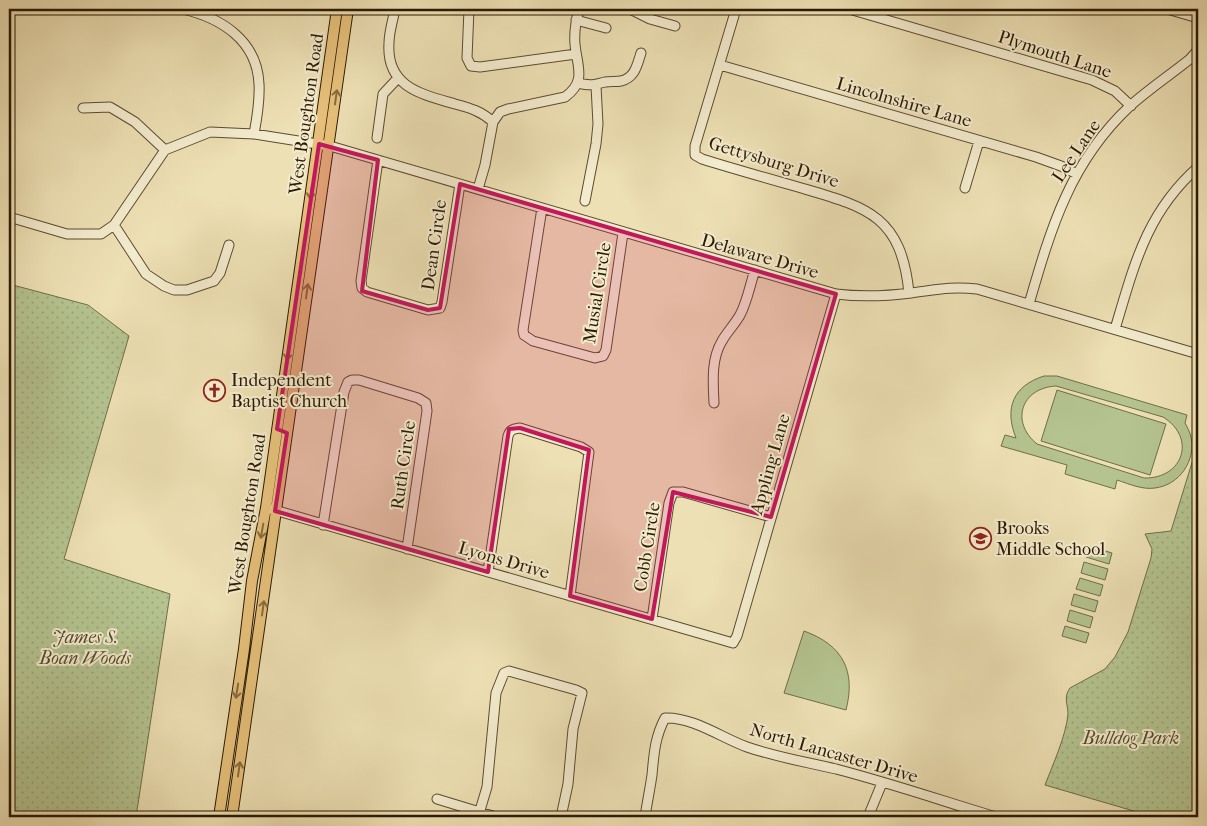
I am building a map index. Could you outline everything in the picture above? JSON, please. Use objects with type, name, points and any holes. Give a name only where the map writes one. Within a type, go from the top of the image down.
[{"type":"main road","name":"West Boughton Road","points":[[282,431],[337,9]]},
{"type":"main road","name":"West Boughton Road","points":[[219,817],[256,564],[270,509],[330,146],[348,9]]},
{"type":"main road","name":"West Boughton Road","points":[[232,817],[268,568],[270,509]]},
{"type":"street","points":[[183,9],[217,20],[236,34],[248,48],[260,83],[254,134]]},
{"type":"street","points":[[395,9],[389,44],[390,63],[398,78],[406,86],[425,95],[473,108],[485,114],[492,122]]},
{"type":"street","points":[[469,9],[466,58],[471,66],[480,67],[576,54]]},
{"type":"street","points":[[478,189],[485,165],[492,122],[500,112],[564,98],[572,92],[580,75],[575,43],[576,20],[579,9]]},
{"type":"street","points":[[630,9],[650,20],[675,26]]},
{"type":"street","name":"Gettysburg Drive","points":[[736,9],[695,146],[695,155],[702,159],[841,200],[868,212],[886,227],[898,245],[906,269],[909,293]]},
{"type":"street","name":"Plymouth Lane","points":[[849,9],[1092,80],[1116,91],[1131,106]]},
{"type":"street","points":[[1166,9],[1198,18]]},
{"type":"street","points":[[576,20],[606,28]]},
{"type":"street","name":"Lee Lane","points":[[1029,304],[1051,230],[1062,202],[1077,174],[1101,138],[1131,106],[1190,59],[1198,50]]},
{"type":"street","points":[[577,83],[596,86],[605,82],[621,81],[630,77],[635,70],[641,53]]},
{"type":"street","name":"Lincolnshire Lane","points":[[720,65],[1050,162],[1077,174]]},
{"type":"street","points":[[377,138],[383,94],[398,78]]},
{"type":"street","points":[[584,201],[596,144],[598,124],[596,86]]},
{"type":"street","points":[[9,217],[67,234],[101,234],[114,225],[164,150],[135,122],[110,107],[83,108]]},
{"type":"street","name":"Delaware Drive","points":[[164,150],[210,132],[254,134],[330,146],[836,294],[849,296],[909,293],[948,287],[977,289],[1198,354]]},
{"type":"street","points":[[965,188],[979,141]]},
{"type":"street","name":"Dean Circle","points":[[378,160],[360,281],[364,291],[376,295],[428,310],[440,308],[460,184]]},
{"type":"street","points":[[1115,329],[1136,260],[1150,228],[1162,207],[1180,184],[1198,167]]},
{"type":"street","name":"Musial Circle","points":[[542,208],[523,330],[524,335],[533,341],[594,358],[602,356],[606,350],[623,233]]},
{"type":"street","points":[[114,225],[146,274],[174,290],[187,290],[214,281],[220,273],[229,246]]},
{"type":"street","points":[[714,402],[713,378],[716,356],[722,341],[745,305],[755,270]]},
{"type":"street","name":"Appling Lane","points":[[733,642],[737,636],[836,294]]},
{"type":"street","name":"Ruth Circle","points":[[323,524],[344,392],[348,382],[359,380],[418,398],[426,403],[427,411],[407,549]]},
{"type":"street","points":[[488,572],[508,436],[510,431],[520,428],[581,447],[589,452],[570,596]]},
{"type":"street","name":"Cobb Circle","points":[[652,619],[668,503],[673,492],[683,492],[772,517]]},
{"type":"street","name":"Lyons Drive","points":[[270,509],[733,642]]},
{"type":"street","points":[[256,564],[268,568]]},
{"type":"street","points":[[478,815],[487,787],[496,693],[504,673],[509,671],[582,693],[573,729],[568,784],[561,817]]},
{"type":"street","name":"North Lancaster Drive","points":[[645,817],[652,775],[653,753],[665,718],[699,726],[747,747],[792,760],[836,769],[996,817]]},
{"type":"street","points":[[868,817],[882,783]]},
{"type":"street","points":[[437,799],[478,815],[496,817]]},
{"type":"highlighted area","points":[[319,144],[378,160],[362,291],[428,310],[440,308],[460,184],[836,294],[771,517],[673,492],[652,619],[570,596],[589,450],[520,428],[509,429],[488,572],[275,511],[287,433],[277,429]]},
{"type":"green space","name":"James S. Boan Woods","points":[[9,284],[88,305],[129,336],[64,559],[170,594],[136,817],[9,817]]},
{"type":"green space","points":[[1044,376],[1057,376],[1187,415],[1185,423],[1191,435],[1192,446],[1191,454],[1184,470],[1179,477],[1164,486],[1146,488],[1117,480],[1115,489],[1065,474],[1067,465],[1001,446],[1005,435],[1016,438],[1012,427],[1011,408],[1018,392],[1033,380]],"holes":[[[1056,386],[1163,417],[1174,426],[1180,436],[1181,456],[1176,465],[1168,472],[1157,477],[1144,478],[1037,444],[1029,435],[1022,417],[1027,399],[1044,388]]]},
{"type":"green space","points":[[1057,390],[1166,424],[1150,475],[1041,441]]},
{"type":"green space","name":"Bulldog Park","points":[[1198,443],[1198,817],[1154,817],[1045,785],[1067,723],[1066,698],[1068,691],[1070,688],[1105,669],[1115,657],[1128,632],[1151,558],[1152,549],[1145,534],[1171,531]]},
{"type":"green space","points":[[1089,546],[1112,553],[1109,564],[1086,557]]},
{"type":"green space","points":[[1084,562],[1108,569],[1105,580],[1081,573]]},
{"type":"green space","points":[[1080,578],[1103,585],[1100,596],[1076,589]]},
{"type":"green space","points":[[1074,594],[1098,601],[1095,612],[1071,605]]},
{"type":"green space","points":[[1070,610],[1093,617],[1090,628],[1067,621]]},
{"type":"green space","points":[[1065,626],[1089,633],[1086,643],[1062,636]]},
{"type":"green space","points":[[804,631],[828,644],[843,661],[849,683],[846,710],[784,693]]},
{"type":"place","name":"Independent Baptist Church","points":[[215,390]]},
{"type":"place","name":"Brooks Middle School","points":[[980,538]]}]
